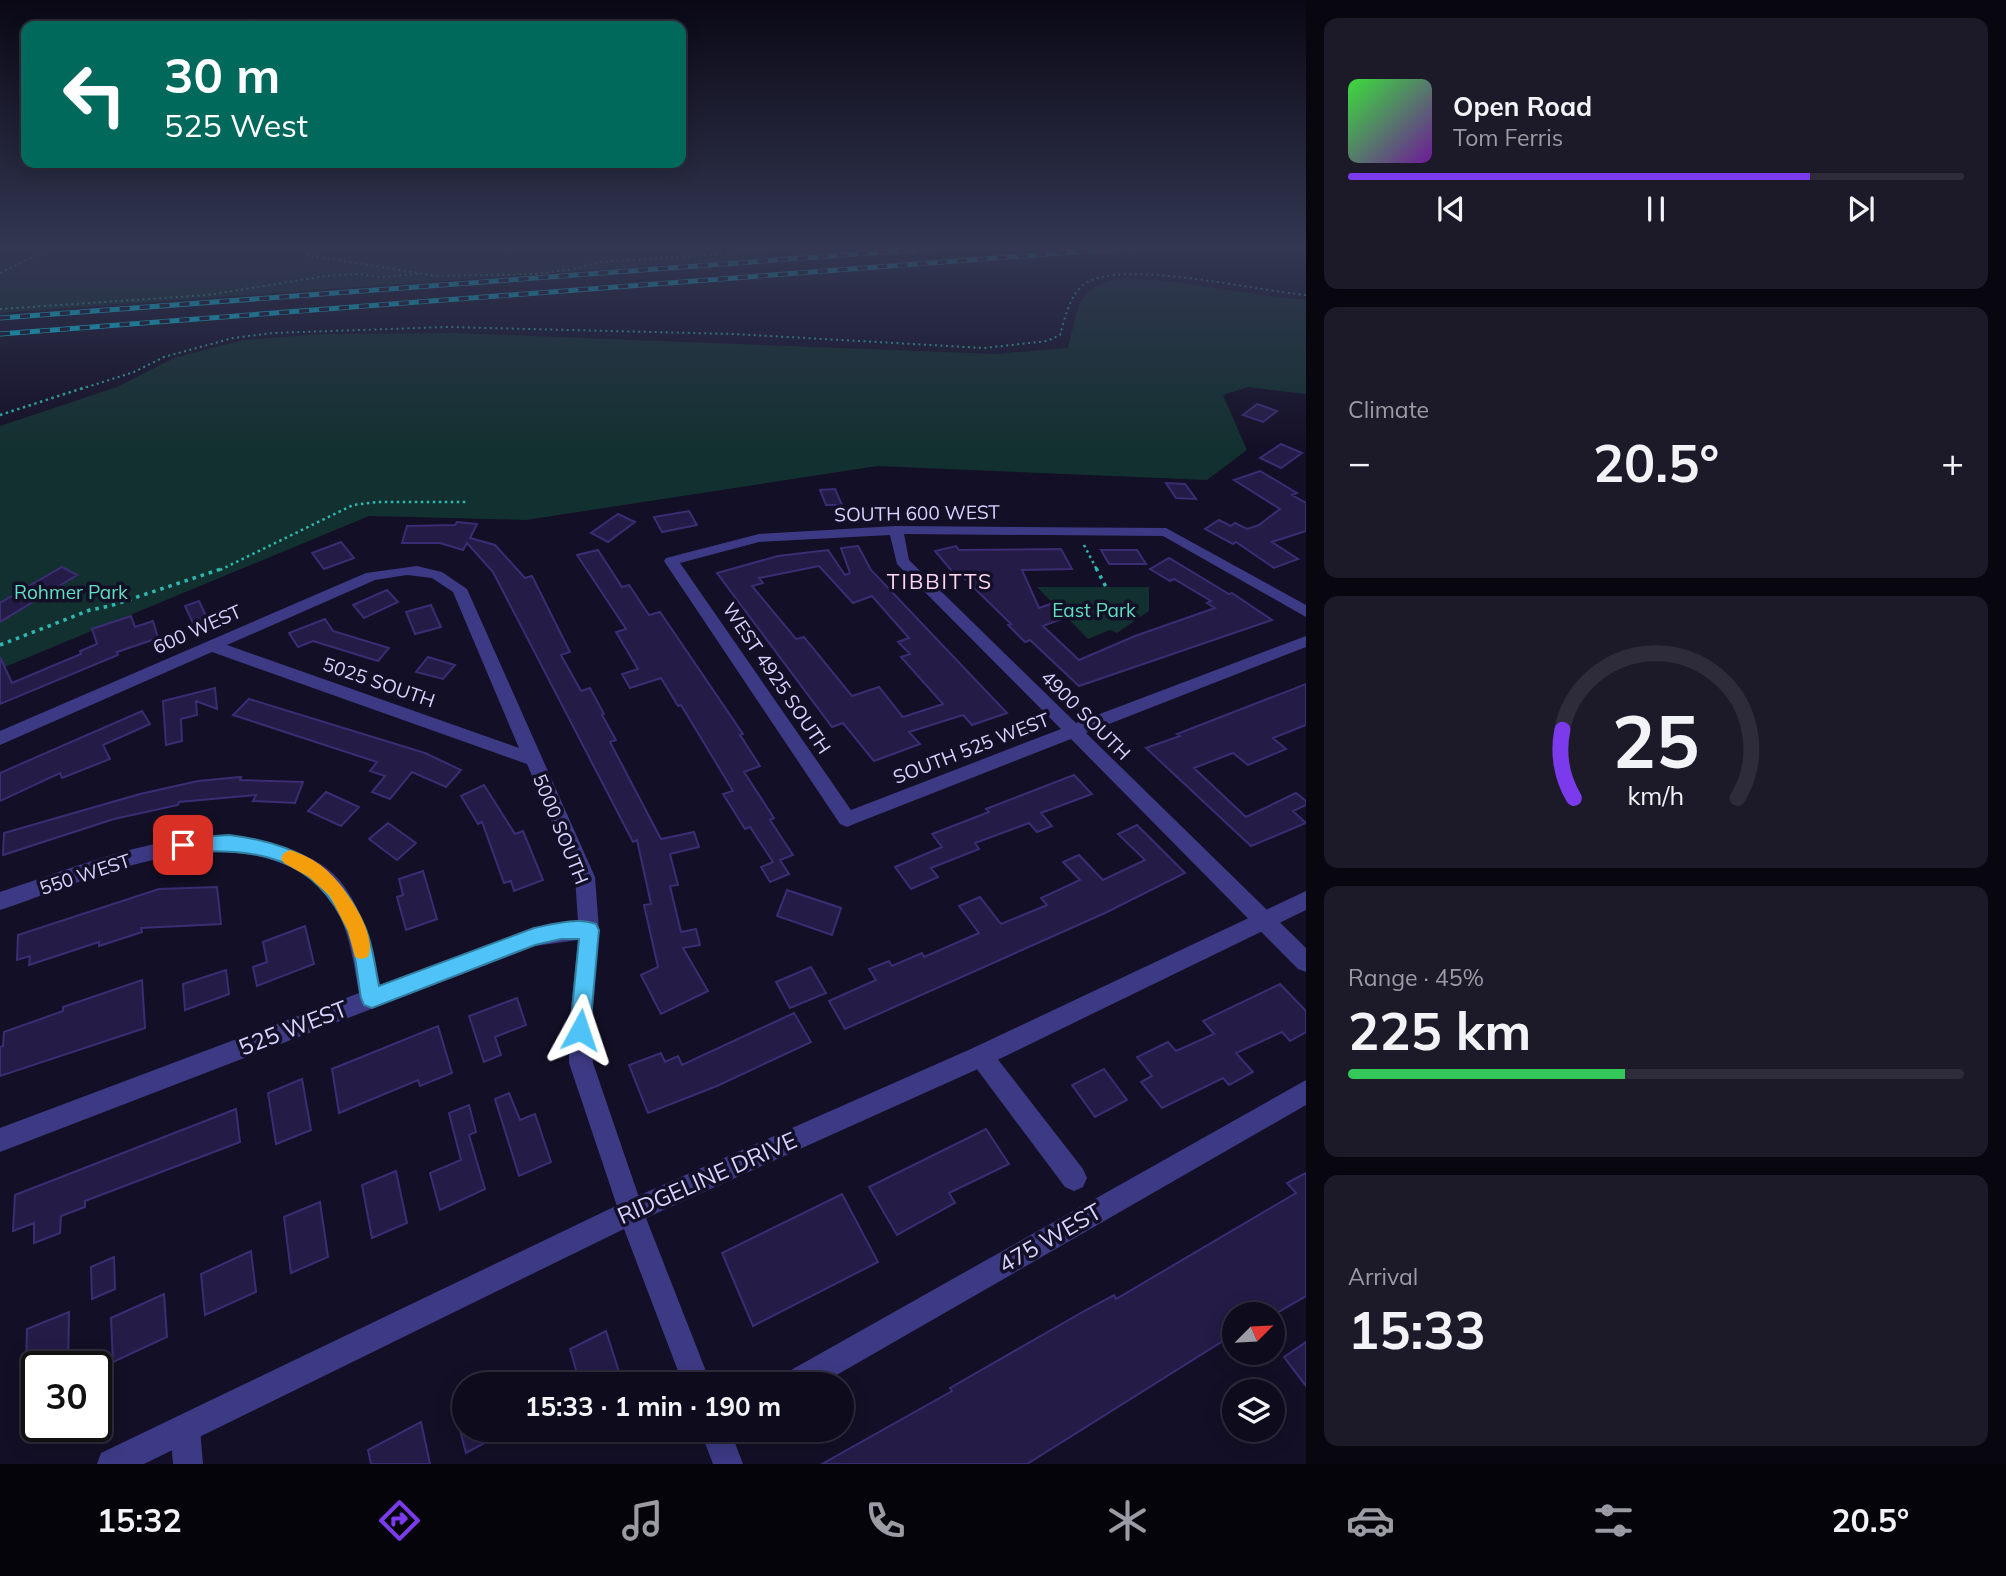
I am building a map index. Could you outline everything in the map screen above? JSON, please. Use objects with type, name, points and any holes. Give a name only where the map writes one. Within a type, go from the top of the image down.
[{"type":"street","name":"SOUTH 600 WEST","points":[[671,561],[759,538],[895,530],[1166,532],[1306,612]]},
{"type":"street","name":"4900 SOUTH","points":[[895,530],[902,561],[1306,962]]},
{"type":"street","name":"WEST 4925 SOUTH","points":[[671,561],[847,819]]},
{"type":"street","name":"600 WEST","points":[[0,738],[371,576],[413,568]]},
{"type":"street","name":"5000 SOUTH","points":[[413,568],[441,574],[458,589],[585,877],[589,930],[580,1030],[580,1063],[631,1212],[692,1372]]},
{"type":"street","name":"SOUTH 525 WEST","points":[[847,819],[1306,641]]},
{"type":"street","name":"5025 SOUTH","points":[[212,646],[532,759]]},
{"type":"street","name":"550 WEST","points":[[0,901],[167,848],[199,842],[254,846],[297,861],[316,871],[336,891],[357,930],[372,998]]},
{"type":"street","name":"RIDGELINE DRIVE","points":[[112,1464],[631,1212],[982,1055],[1306,900]]},
{"type":"street","name":"525 WEST","points":[[0,1140],[534,937],[561,931],[589,930]]},
{"type":"street","points":[[982,1055],[1074,1178]]},
{"type":"street","name":"475 WEST","points":[[815,1372],[1306,1092]]},
{"type":"street","points":[[185,1429],[188,1464]]},
{"type":"street","points":[[720,1442],[728,1464]]},
{"type":"path","points":[[0,415],[134,372],[164,357],[233,338],[273,333],[461,328],[734,334],[984,348],[1046,341],[1060,335],[1066,314]]},
{"type":"path","points":[[0,645],[90,610],[110,607],[216,572],[353,505],[377,502],[467,502]]},
{"type":"path","points":[[1080,536],[1106,587]]},
{"type":"green space","name":"Rohmer Park","points":[[1077,314],[1306,314],[1306,394],[1248,387],[1223,395],[1247,450],[1207,480],[877,466],[526,520],[369,516],[0,669],[0,426],[117,387],[174,358],[243,340],[321,334],[455,333],[995,354],[1068,348]]},
{"type":"green space","name":"East Park","points":[[1037,587],[1149,587],[1149,611],[1117,633],[1110,630],[1088,639]]},
{"type":"building","points":[[1257,404],[1277,411],[1263,422],[1243,415]]},
{"type":"building","points":[[1281,444],[1302,453],[1281,468],[1260,458]]},
{"type":"building","points":[[1260,471],[1297,493],[1292,495],[1306,503],[1306,531],[1272,542],[1298,559],[1274,568],[1236,542],[1233,544],[1205,529],[1219,520],[1247,529],[1259,525],[1280,509],[1234,480]]},
{"type":"building","points":[[1166,483],[1185,484],[1196,499],[1176,498]]},
{"type":"building","points":[[835,489],[842,505],[826,505],[820,490]]},
{"type":"building","points":[[689,511],[697,525],[662,532],[654,517]]},
{"type":"building","points":[[618,514],[635,522],[608,542],[591,533]]},
{"type":"building","points":[[457,522],[477,524],[470,538],[495,545],[525,578],[532,576],[570,652],[561,655],[581,691],[590,688],[616,740],[610,742],[661,839],[694,832],[699,847],[670,854],[678,885],[670,886],[681,932],[696,929],[700,945],[683,948],[708,991],[661,1014],[641,975],[658,967],[644,905],[651,904],[637,840],[633,842],[493,572],[467,543],[463,550],[440,543],[402,543],[407,526],[455,525]]},
{"type":"building","points":[[341,542],[354,558],[324,569],[312,553]]},
{"type":"building","points":[[858,546],[871,570],[1007,713],[972,725],[963,715],[909,732],[920,744],[874,761],[843,723],[832,727],[717,573],[778,556],[828,550],[845,575],[850,573],[841,548]],"holes":[[[819,566],[853,603],[872,596],[909,638],[898,642],[910,654],[901,657],[943,704],[903,717],[879,687],[852,696],[804,637],[796,639],[752,586],[763,583],[759,578]]]},
{"type":"building","points":[[956,546],[959,550],[1061,549],[1072,569],[1022,570],[1039,608],[1059,601],[1075,614],[1043,626],[1079,660],[1135,636],[1215,608],[1207,603],[1211,601],[1174,579],[1170,581],[1150,569],[1169,558],[1229,594],[1232,593],[1272,620],[1079,686],[1030,640],[1025,642],[1008,625],[1011,624],[961,575],[956,576],[935,551]]},
{"type":"building","points":[[598,550],[622,587],[629,585],[649,615],[660,612],[743,734],[740,735],[760,766],[744,772],[774,818],[770,820],[793,855],[780,860],[789,874],[770,882],[761,867],[773,862],[750,827],[745,829],[723,794],[733,791],[681,705],[678,706],[661,678],[630,688],[622,674],[638,669],[616,632],[626,629],[577,555]]},
{"type":"building","points":[[1101,550],[1137,550],[1146,564],[1109,564]]},
{"type":"building","points":[[62,567],[77,575],[0,622],[0,603]]},
{"type":"building","points":[[387,590],[398,602],[364,618],[353,605]]},
{"type":"building","points":[[199,601],[207,618],[193,623],[185,606]]},
{"type":"building","points":[[431,605],[441,627],[415,634],[406,612]]},
{"type":"building","points":[[131,616],[135,627],[153,621],[158,638],[117,652],[118,655],[0,704],[0,657],[12,683],[81,654],[80,651],[97,644],[92,629]]},
{"type":"building","points":[[325,619],[333,631],[389,648],[378,661],[313,641],[298,647],[289,633]]},
{"type":"building","points":[[428,657],[455,665],[443,679],[416,672]]},
{"type":"building","points":[[1306,684],[1306,725],[1273,738],[1286,749],[1248,765],[1233,753],[1194,768],[1246,817],[1296,793],[1306,801],[1306,805],[1293,811],[1306,823],[1251,846],[1146,748],[1180,736],[1177,734]]},
{"type":"building","points":[[215,688],[217,709],[196,701],[197,715],[181,719],[182,741],[166,745],[163,701]]},
{"type":"building","points":[[249,699],[425,753],[461,770],[446,787],[412,772],[390,799],[372,792],[385,776],[370,771],[377,762],[233,715]]},
{"type":"building","points":[[142,711],[150,724],[103,745],[110,759],[62,778],[60,773],[0,801],[0,773]]},
{"type":"building","points":[[1074,775],[1092,794],[1041,813],[1052,826],[1037,832],[1029,823],[975,843],[979,849],[931,868],[938,877],[911,889],[895,867],[942,847],[932,834],[989,812],[986,809]]},
{"type":"building","points":[[241,777],[240,780],[303,782],[295,803],[253,801],[256,795],[179,802],[178,805],[114,819],[3,855],[4,833],[140,794],[198,781]]},
{"type":"building","points":[[484,785],[515,834],[523,831],[543,880],[514,891],[511,881],[504,883],[482,822],[478,824],[461,796]]},
{"type":"building","points":[[326,792],[359,807],[341,826],[308,811]]},
{"type":"building","points":[[388,823],[416,843],[397,860],[369,839]]},
{"type":"building","points":[[1137,825],[1185,873],[1105,913],[845,1029],[829,1001],[876,980],[869,969],[889,961],[892,966],[922,953],[924,957],[979,933],[959,906],[980,897],[1001,924],[1047,905],[1041,898],[1080,880],[1063,862],[1079,855],[1103,880],[1145,860],[1118,834]]},
{"type":"building","points":[[423,871],[437,919],[406,930],[397,897],[403,895],[399,879]]},
{"type":"building","points":[[217,887],[221,924],[141,928],[142,932],[99,946],[99,942],[29,965],[30,956],[17,960],[18,935],[159,889]]},
{"type":"building","points":[[787,890],[841,908],[832,935],[777,916]]},
{"type":"building","points":[[305,926],[314,964],[257,986],[253,967],[267,962],[263,942]]},
{"type":"building","points":[[811,967],[826,993],[790,1008],[776,982]]},
{"type":"building","points":[[226,970],[229,994],[185,1010],[183,984]]},
{"type":"building","points":[[142,980],[145,1028],[0,1076],[0,1047],[3,1046],[4,1032],[63,1011],[63,1007]]},
{"type":"building","points":[[1280,984],[1306,1011],[1306,1032],[1290,1041],[1282,1032],[1236,1053],[1253,1072],[1229,1085],[1223,1078],[1162,1108],[1141,1082],[1152,1076],[1137,1057],[1168,1042],[1176,1051],[1214,1034],[1203,1021]]},
{"type":"building","points":[[517,998],[526,1025],[495,1037],[501,1055],[484,1062],[469,1016]]},
{"type":"building","points":[[794,1013],[811,1042],[717,1086],[648,1113],[629,1065],[661,1053],[665,1062],[678,1056],[682,1065]]},
{"type":"building","points":[[438,1026],[452,1073],[420,1086],[418,1080],[339,1113],[332,1069]]},
{"type":"building","points":[[1104,1069],[1127,1100],[1095,1117],[1072,1085]]},
{"type":"building","points":[[302,1079],[311,1130],[276,1144],[268,1093]]},
{"type":"building","points":[[509,1093],[520,1120],[535,1114],[551,1162],[519,1176],[495,1099]]},
{"type":"building","points":[[469,1105],[476,1132],[469,1135],[485,1189],[440,1210],[430,1173],[461,1160],[449,1113]]},
{"type":"building","points":[[236,1109],[240,1142],[85,1201],[85,1207],[61,1216],[60,1233],[34,1243],[34,1223],[13,1231],[15,1195]]},
{"type":"building","points":[[986,1129],[1009,1164],[949,1193],[955,1203],[897,1235],[869,1187]]},
{"type":"building","points":[[396,1171],[407,1223],[372,1238],[362,1185]]},
{"type":"building","points":[[1306,1173],[1306,1296],[1285,1308],[1285,1302],[1222,1302],[1222,1342],[1027,1464],[822,1464],[952,1391],[950,1388],[1086,1310],[1114,1295],[1116,1299],[1296,1193],[1287,1183]]},
{"type":"building","points":[[842,1194],[878,1262],[753,1326],[722,1253]]},
{"type":"building","points":[[320,1202],[328,1257],[291,1273],[284,1217]]},
{"type":"building","points":[[251,1251],[256,1292],[205,1315],[201,1274]]},
{"type":"building","points":[[114,1257],[115,1289],[92,1299],[91,1267]]},
{"type":"building","points":[[164,1294],[167,1337],[113,1362],[111,1318]]},
{"type":"building","points":[[69,1312],[68,1351],[26,1351],[27,1329]]},
{"type":"building","points":[[606,1331],[619,1372],[577,1372],[570,1349]]},
{"type":"building","points":[[1306,1342],[1306,1386],[1285,1358]]},
{"type":"building","points":[[421,1422],[430,1464],[371,1464],[368,1450]]},
{"type":"building","points":[[463,1442],[486,1442],[466,1453]]},
{"type":"railway","points":[[0,318],[49,314]]},
{"type":"railway","points":[[0,334],[258,314]]},
{"type":"slow traffic","points":[[290,858],[316,871],[336,891],[357,930],[361,950]]},
{"type":"district","name":"TIBBITTS","points":[[940,582]]},
{"type":"route","points":[[183,845],[199,842],[254,846],[275,852],[316,871],[336,891],[357,930],[372,998],[534,937],[561,931],[589,930],[580,1030]]}]
